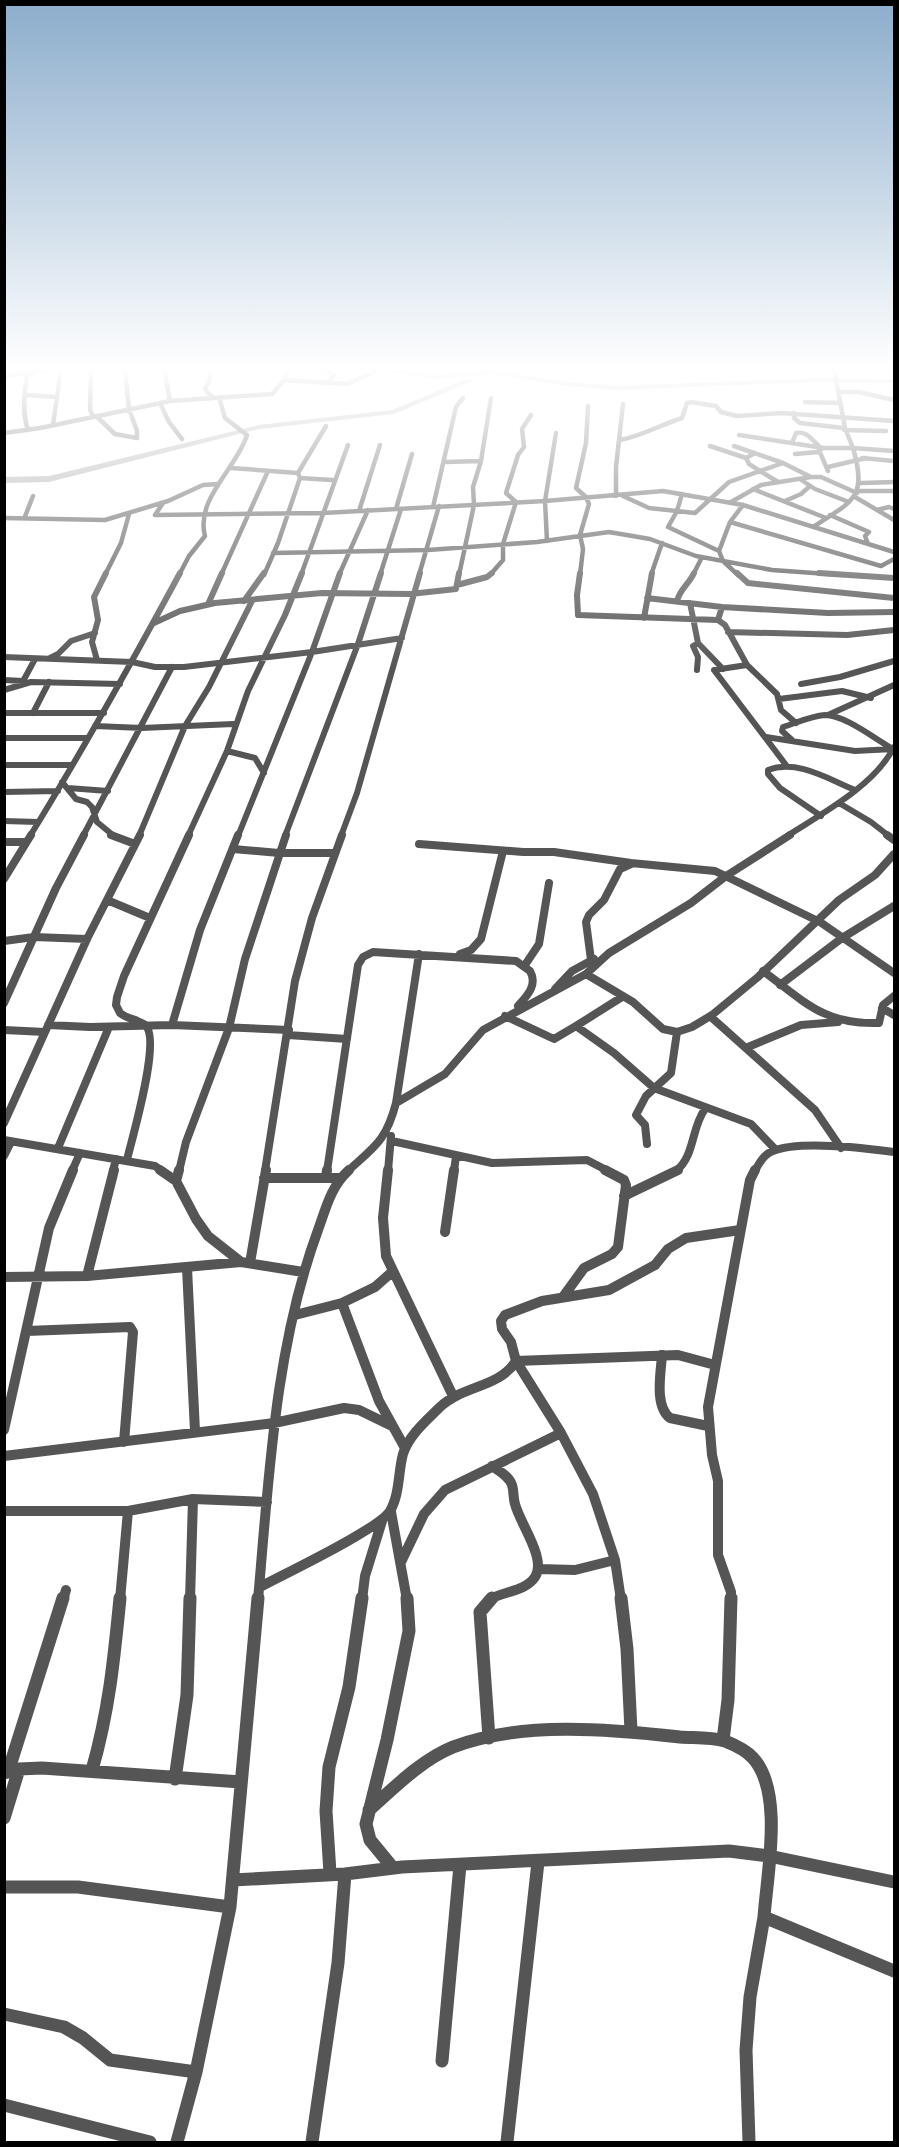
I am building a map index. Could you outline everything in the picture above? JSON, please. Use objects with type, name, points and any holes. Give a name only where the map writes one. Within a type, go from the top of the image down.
[{"type":"street","points":[[4,879],[7,870],[58,791],[71,765],[104,713],[189,556],[205,536],[202,525],[204,515],[218,484],[230,469]]},
{"type":"street","points":[[246,469],[332,480]]},
{"type":"street","points":[[4,1123],[87,939],[135,844],[185,726],[209,687],[251,594],[273,554],[302,469]]},
{"type":"street","points":[[127,1160],[151,1053],[150,1034],[145,1025],[124,1017],[118,1012],[116,1005],[132,956],[227,751],[233,724],[293,596],[337,469]]},
{"type":"street","points":[[359,510],[372,469]]},
{"type":"street","points":[[176,1181],[186,1142],[229,1028],[245,959],[279,853],[358,644],[390,550],[408,469]]},
{"type":"street","points":[[245,1263],[264,1178],[295,981],[312,918],[357,793],[428,550],[444,469]]},
{"type":"street","points":[[153,623],[172,613],[209,602],[248,601],[331,593],[415,594],[454,590],[458,585],[474,504],[473,487],[478,469]]},
{"type":"street","points":[[514,469],[506,493],[516,502]]},
{"type":"street","points":[[547,541],[545,501],[550,469]]},
{"type":"street","points":[[580,469],[576,488],[587,497],[589,507],[578,542],[583,549],[576,596],[578,615],[718,620],[725,625],[747,665],[779,699],[781,710],[795,723]]},
{"type":"street","points":[[616,469],[619,495]]},
{"type":"street","points":[[796,469],[812,477]]},
{"type":"street","points":[[821,477],[828,472],[828,469]]},
{"type":"street","points":[[813,527],[857,494],[861,483],[860,469]]},
{"type":"street","points":[[619,495],[642,506],[696,512],[729,482],[761,470],[778,482]]},
{"type":"street","points":[[209,602],[268,471]]},
{"type":"street","points":[[731,502],[753,489],[778,482],[821,477],[857,494],[894,520]]},
{"type":"street","points":[[800,479],[810,486],[849,502]]},
{"type":"street","points":[[861,483],[894,482]]},
{"type":"street","points":[[4,518],[90,521],[163,503],[203,485],[218,484]]},
{"type":"street","points":[[785,501],[801,494],[810,486]]},
{"type":"street","points":[[753,489],[869,532],[865,536],[868,544]]},
{"type":"street","points":[[163,503],[155,515],[323,513],[545,501],[663,491],[743,505],[894,552]]},
{"type":"street","points":[[857,494],[894,491]]},
{"type":"street","points":[[682,494],[677,511],[668,527],[719,551],[723,561],[744,582],[753,585],[894,598]]},
{"type":"street","points":[[24,519],[33,496]]},
{"type":"street","points":[[458,585],[490,576],[503,560],[503,544],[516,502]]},
{"type":"street","points":[[719,551],[730,522],[743,505]]},
{"type":"street","points":[[877,510],[888,507],[894,509]]},
{"type":"street","points":[[172,1025],[200,930],[312,652],[331,593],[368,510]]},
{"type":"street","points":[[97,660],[92,642],[98,620],[94,597],[121,543],[129,513]]},
{"type":"street","points":[[730,522],[883,566],[894,559]]},
{"type":"street","points":[[273,554],[428,550],[547,541],[609,532],[662,543],[702,557],[772,570],[894,578]]},
{"type":"street","points":[[644,618],[655,557],[662,543]]},
{"type":"street","points":[[677,601],[679,592],[690,581],[702,557]]},
{"type":"street","points":[[866,561],[870,569],[882,578]]},
{"type":"street","points":[[646,598],[894,630]]},
{"type":"street","points":[[690,603],[698,643],[723,669]]},
{"type":"street","points":[[718,620],[722,607]]},
{"type":"street","points":[[729,632],[847,635],[894,612]]},
{"type":"street","points":[[60,657],[71,641],[95,633]]},
{"type":"street","points":[[4,657],[48,659],[60,657],[172,667],[312,652],[402,638]]},
{"type":"street","points":[[697,670],[698,657],[693,646],[698,643]]},
{"type":"street","points":[[22,683],[35,659]]},
{"type":"street","points":[[801,684],[840,677],[894,662]]},
{"type":"street","points":[[747,665],[714,670],[786,765]]},
{"type":"street","points":[[4,1003],[56,888],[172,667]]},
{"type":"street","points":[[4,680],[22,683]]},
{"type":"street","points":[[4,690],[31,682],[120,684]]},
{"type":"street","points":[[33,713],[50,682]]},
{"type":"street","points":[[792,740],[782,729],[795,723],[828,715],[851,702],[871,698],[894,685]]},
{"type":"street","points":[[779,699],[842,691],[871,698]]},
{"type":"street","points":[[4,714],[104,713]]},
{"type":"street","points":[[828,715],[849,721],[861,731],[894,748]]},
{"type":"street","points":[[95,726],[142,728],[233,724]]},
{"type":"street","points":[[766,737],[855,751],[870,752],[894,748]]},
{"type":"street","points":[[4,738],[87,738]]},
{"type":"street","points":[[554,992],[572,971],[609,953],[691,903],[726,876],[821,816],[890,764],[894,748]]},
{"type":"street","points":[[227,751],[255,758],[264,773]]},
{"type":"street","points":[[4,765],[71,765]]},
{"type":"street","points":[[821,816],[780,788],[768,774],[768,770],[776,765],[786,765],[855,790]]},
{"type":"street","points":[[62,782],[76,799],[90,804],[93,816],[103,832],[135,844]]},
{"type":"street","points":[[68,788],[108,791]]},
{"type":"street","points":[[4,792],[58,791]]},
{"type":"street","points":[[839,803],[894,840]]},
{"type":"street","points":[[4,821],[38,822]]},
{"type":"street","points":[[4,842],[26,842]]},
{"type":"street","points":[[419,844],[503,851],[554,852],[631,864],[670,865],[715,871],[819,922],[894,973]]},
{"type":"street","points":[[233,849],[279,853],[335,853]]},
{"type":"street","points":[[451,956],[471,950],[481,939],[503,851]]},
{"type":"street","points":[[586,974],[636,1004],[664,1030],[677,1032],[711,1017],[819,922],[837,902],[872,878],[894,854]]},
{"type":"street","points":[[888,861],[894,869]]},
{"type":"street","points":[[591,960],[586,922],[588,915],[603,900],[620,868],[631,864]]},
{"type":"street","points":[[525,965],[539,944],[549,883]]},
{"type":"street","points":[[106,900],[150,918]]},
{"type":"street","points":[[780,985],[842,938],[894,906]]},
{"type":"street","points":[[4,941],[34,937],[87,939]]},
{"type":"street","points":[[326,1177],[358,965],[363,957],[373,952],[418,954],[501,959],[525,965],[533,973],[534,986],[510,1014]]},
{"type":"street","points":[[396,1104],[445,1074],[483,1030],[586,974],[609,953]]},
{"type":"street","points":[[418,954],[396,1104],[390,1128],[392,1141],[383,1218],[386,1256],[453,1396]]},
{"type":"street","points":[[763,971],[818,1012],[844,1022]]},
{"type":"street","points":[[748,1047],[801,1025],[844,1022],[879,1023],[882,1008],[894,996]]},
{"type":"street","points":[[510,1014],[547,1038],[553,1039],[622,997]]},
{"type":"street","points":[[882,1008],[894,1015]]},
{"type":"street","points":[[711,1017],[741,1045],[748,1047],[823,1119],[841,1148]]},
{"type":"street","points":[[4,1030],[172,1025],[288,1032],[347,1039]]},
{"type":"street","points":[[576,1026],[614,1053],[654,1088],[705,1109],[751,1124],[775,1149]]},
{"type":"street","points":[[58,1148],[109,1027]]},
{"type":"street","points":[[647,1144],[645,1125],[636,1115],[643,1098],[671,1073],[677,1032]]},
{"type":"street","points":[[624,1196],[668,1176],[683,1164],[696,1120],[705,1109]]},
{"type":"street","points":[[177,2142],[196,2072],[230,1907],[274,1423],[303,1272],[334,1187],[340,1178],[377,1145],[390,1128]]},
{"type":"street","points":[[4,1156],[8,1141],[155,1166],[176,1181],[196,1220],[208,1236],[245,1263]]},
{"type":"street","points":[[392,1141],[492,1163],[587,1160],[624,1180],[618,1248],[615,1253],[595,1261],[580,1272],[563,1297]]},
{"type":"street","points":[[723,1740],[728,1700],[731,1592],[718,1556],[718,1481],[708,1426],[708,1407],[750,1180],[759,1162],[775,1149],[808,1147],[894,1152]]},
{"type":"street","points":[[4,1430],[8,1393],[27,1331],[49,1228],[80,1153]]},
{"type":"street","points":[[445,1232],[456,1156]]},
{"type":"street","points":[[87,1276],[96,1232],[106,1204],[116,1159]]},
{"type":"street","points":[[264,1178],[340,1178]]},
{"type":"street","points":[[631,1731],[627,1649],[615,1560],[593,1494],[561,1432],[516,1361],[511,1342],[502,1329],[501,1321],[505,1316],[542,1301],[609,1290],[655,1265],[668,1249],[686,1238],[740,1230]]},
{"type":"street","points":[[4,1277],[87,1276],[245,1263],[303,1272]]},
{"type":"street","points":[[186,1268],[195,1431]]},
{"type":"street","points":[[296,1315],[342,1303],[370,1292],[382,1284],[392,1272]]},
{"type":"street","points":[[342,1303],[379,1401],[405,1448]]},
{"type":"street","points":[[27,1331],[130,1327],[133,1332],[124,1442]]},
{"type":"street","points":[[662,1355],[660,1394],[666,1415],[670,1418],[708,1426]]},
{"type":"street","points":[[516,1361],[678,1355],[716,1365]]},
{"type":"street","points":[[330,1873],[326,1811],[328,1767],[349,1687],[365,1576],[386,1516],[395,1503],[405,1448],[414,1435],[453,1396],[505,1376],[512,1370],[516,1361]]},
{"type":"street","points":[[4,1456],[274,1423],[344,1408],[358,1410],[392,1426]]},
{"type":"street","points":[[401,1563],[423,1512],[433,1499],[445,1490],[561,1432]]},
{"type":"street","points":[[489,1738],[480,1612],[484,1602],[494,1596],[524,1587],[532,1581],[539,1569],[538,1559],[515,1504],[512,1485],[506,1476],[492,1467]]},
{"type":"street","points":[[4,1511],[128,1511],[193,1499],[267,1502]]},
{"type":"street","points":[[175,1779],[187,1695],[193,1499]]},
{"type":"street","points":[[92,1770],[105,1724],[112,1685],[128,1511]]},
{"type":"street","points":[[386,1516],[401,1563],[409,1608],[409,1631],[387,1740],[366,1824],[370,1840],[393,1868]]},
{"type":"street","points":[[260,1587],[386,1516]]},
{"type":"street","points":[[539,1569],[575,1570],[615,1560]]},
{"type":"street","points":[[4,1818],[10,1771],[66,1590]]},
{"type":"street","points":[[369,1810],[395,1787],[436,1757],[452,1748],[489,1738],[555,1730],[631,1731],[723,1740],[755,1759],[766,1779],[770,1798],[769,1856],[764,1917],[750,1997],[746,2050],[748,2142]]},
{"type":"street","points":[[10,1771],[92,1770],[175,1779],[242,1782]]},
{"type":"street","points":[[232,1880],[345,1874],[393,1868],[729,1851],[769,1856],[894,1882]]},
{"type":"street","points":[[507,2142],[538,1862]]},
{"type":"street","points":[[442,2061],[460,1865]]},
{"type":"street","points":[[312,2142],[338,1963],[345,1874]]},
{"type":"street","points":[[4,1887],[78,1887],[230,1907]]},
{"type":"street","points":[[764,1917],[894,1971]]},
{"type":"street","points":[[4,2014],[64,2027],[83,2038],[110,2060],[196,2072]]},
{"type":"street","points":[[4,2104],[150,2142]]},
{"type":"waterway","points":[[4,480],[49,479],[87,469]]}]
